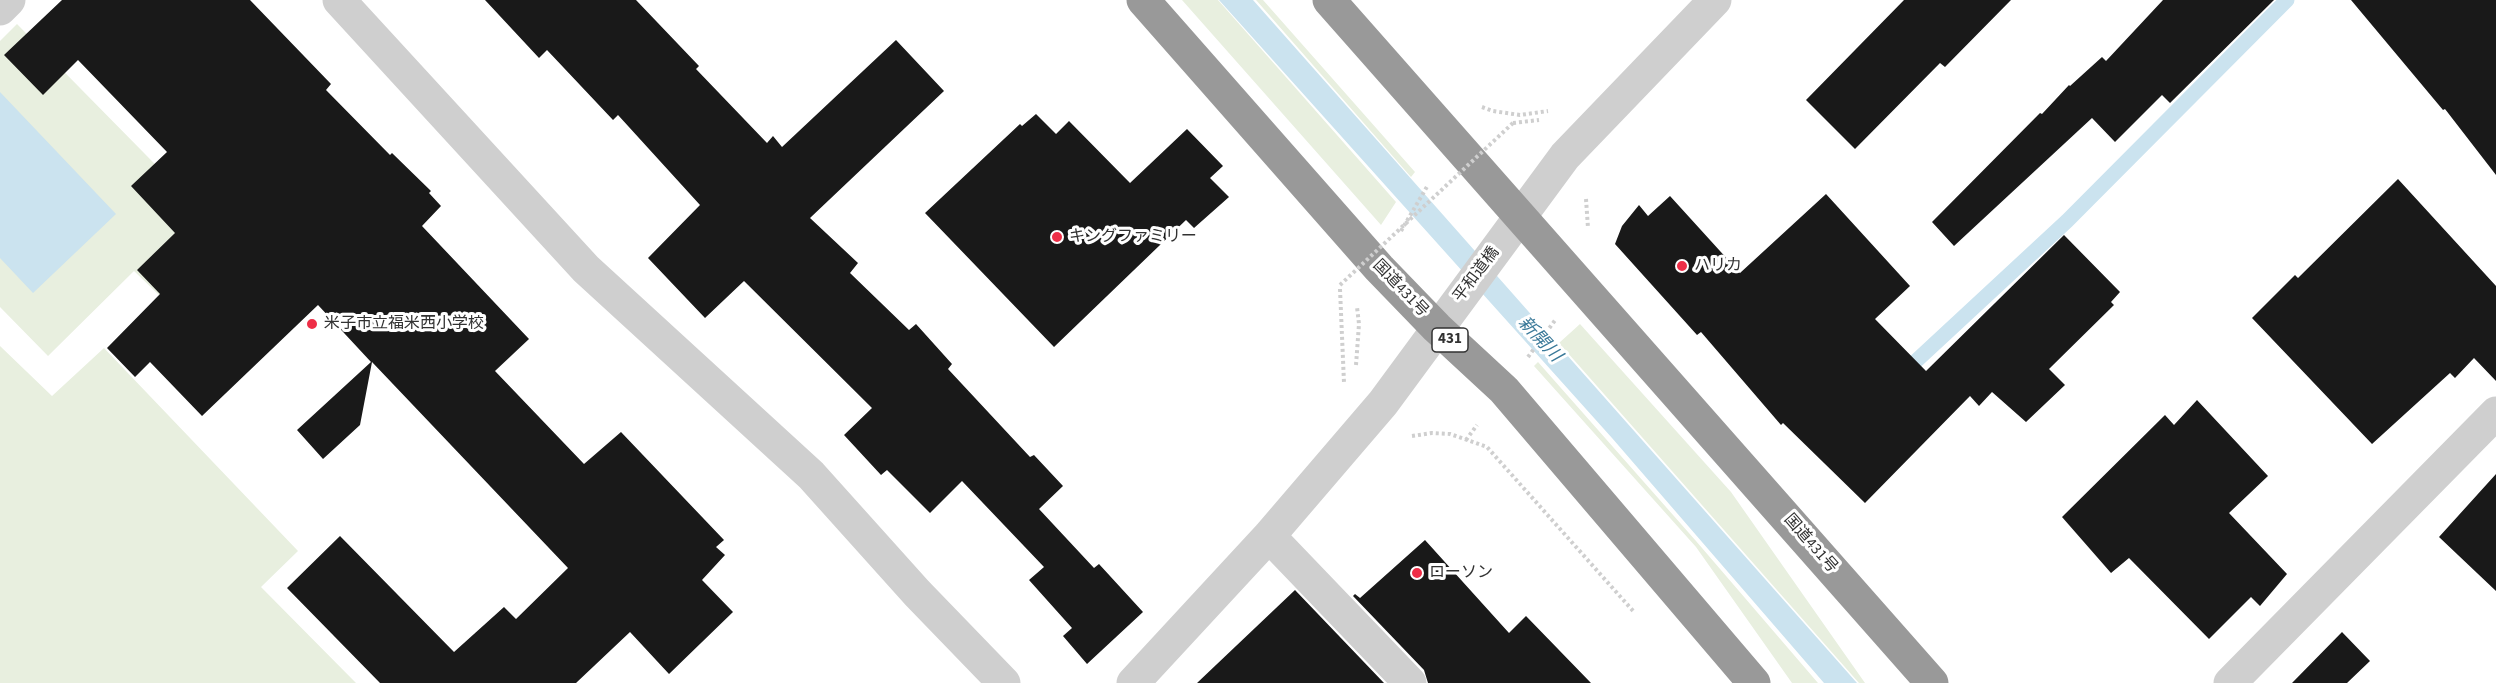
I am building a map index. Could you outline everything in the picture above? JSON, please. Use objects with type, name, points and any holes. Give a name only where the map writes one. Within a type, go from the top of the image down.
[{"type":"highway","name":"国道431号","points":[[1143,0],[1379,268],[1443,319],[1754,683]]},
{"type":"highway","name":"国道431号","points":[[1329,0],[1513,228],[1932,683]]},
{"type":"street","points":[[0,9],[9,0]]},
{"type":"street","points":[[339,0],[585,269],[811,475],[917,593],[1004,683]]},
{"type":"street","name":"平和道橋","points":[[1133,683],[1269,536],[1383,403],[1565,156],[1715,0]]},
{"type":"street","points":[[2230,683],[2496,413]]},
{"type":"street","points":[[1269,536],[1410,683]]},
{"type":"path","points":[[1475,104],[1493,111],[1526,114],[1549,111],[1555,107]]},
{"type":"path","points":[[1526,114],[1540,130]]},
{"type":"path","points":[[1349,380],[1345,388],[1342,370],[1340,285],[1513,123]]},
{"type":"path","points":[[1393,244],[1428,185]]},
{"type":"path","points":[[1342,278],[1348,285]]},
{"type":"path","points":[[1353,371],[1358,361],[1356,298]]},
{"type":"path","points":[[1526,359],[1558,318]]},
{"type":"path","points":[[1466,440],[1478,425]]},
{"type":"path","points":[[1404,438],[1432,433],[1450,434],[1487,447],[1635,613]]},
{"type":"green space","points":[[1182,0],[1218,0],[1396,202],[1381,225]]},
{"type":"green space","points":[[1256,0],[1263,0],[1415,172],[1411,177]]},
{"type":"green space","points":[[17,24],[208,218],[160,296],[134,271],[48,356],[0,307],[0,41]]},
{"type":"green space","points":[[1580,324],[1731,492],[1865,683],[1859,683],[1559,343]]},
{"type":"green space","points":[[0,346],[52,396],[104,348],[298,551],[261,587],[356,683],[0,683]]},
{"type":"green space","points":[[1538,362],[1818,683],[1792,683],[1696,547],[1534,366]]},
{"type":"water","name":"新開川","points":[[1219,0],[1253,0],[1857,683],[1824,683],[1612,438]]},
{"type":"water","points":[[0,92],[116,214],[33,293],[0,258]]},
{"type":"building","points":[[62,0],[250,0],[331,84],[326,90],[390,155],[392,153],[431,191],[429,193],[441,206],[422,226],[529,339],[495,371],[584,464],[621,432],[724,540],[716,547],[725,555],[702,580],[733,612],[669,674],[630,632],[576,683],[380,683],[287,588],[340,536],[454,652],[504,607],[516,619],[568,568],[372,362],[360,425],[323,459],[297,430],[371,362],[318,305],[202,416],[150,362],[135,377],[107,348],[160,294],[137,270],[175,233],[131,186],[167,152],[78,60],[43,95],[4,55]]},
{"type":"building","points":[[485,0],[636,0],[699,66],[696,69],[767,143],[773,136],[782,147],[896,40],[944,91],[810,218],[858,263],[850,273],[909,330],[916,324],[952,364],[948,369],[1030,457],[1034,455],[1063,486],[1039,509],[1094,568],[1099,564],[1143,612],[1087,664],[1063,636],[1072,628],[1029,580],[1044,567],[962,481],[930,513],[887,470],[881,475],[844,435],[872,408],[744,281],[705,318],[648,258],[700,205],[618,115],[613,120],[547,50],[539,58]]},
{"type":"building","points":[[1904,0],[2011,0],[1945,67],[1940,63],[1855,149],[1806,100]]},
{"type":"building","points":[[2163,0],[2274,0],[2170,103],[2162,95],[2115,142],[2092,118],[1954,246],[1932,222],[2069,85],[2102,57],[2106,61]]},
{"type":"building","points":[[2351,0],[2496,0],[2496,175],[2445,109],[2443,110]]},
{"type":"building","points":[[1036,114],[1056,134],[1069,121],[1130,183],[1187,129],[1223,166],[1210,178],[1229,197],[1194,228],[1186,220],[1054,347],[925,213],[1020,124],[1022,126]]},
{"type":"building","points":[[2398,179],[2496,286],[2496,381],[2474,358],[2455,378],[2450,373],[2372,444],[2252,318],[2295,275],[2298,278]]},
{"type":"building","points":[[1826,194],[1910,286],[1875,319],[1926,371],[2064,235],[2120,292],[2111,302],[2114,305],[2049,369],[2065,385],[2026,422],[1992,392],[1979,406],[1970,396],[1865,503],[1783,423],[1781,425],[1701,332],[1697,335],[1615,244],[1622,226],[1639,205],[1648,216],[1670,196],[1740,273]]},
{"type":"building","points":[[2197,400],[2268,476],[2229,513],[2287,574],[2260,606],[2251,597],[2209,639],[2129,558],[2111,573],[2062,517],[2165,415],[2174,425]]},
{"type":"building","points":[[2496,474],[2496,591],[2439,537]]},
{"type":"building","points":[[1425,540],[1509,633],[1526,616],[1591,683],[1428,683],[1424,670],[1353,596],[1355,594],[1360,598]]},
{"type":"building","points":[[1295,590],[1384,683],[1197,683]]},
{"type":"building","points":[[2342,632],[2370,661],[2347,683],[2292,683]]},
{"type":"waterway","points":[[1902,374],[2067,221],[2287,0]]},
{"type":"place","name":"キングファミリー","points":[[1057,237]]},
{"type":"place","name":"ハリカ","points":[[1682,266]]},
{"type":"place","name":"米子市立福米西小学校","points":[[312,324]]},
{"type":"place","name":"ローソン","points":[[1417,573]]}]
